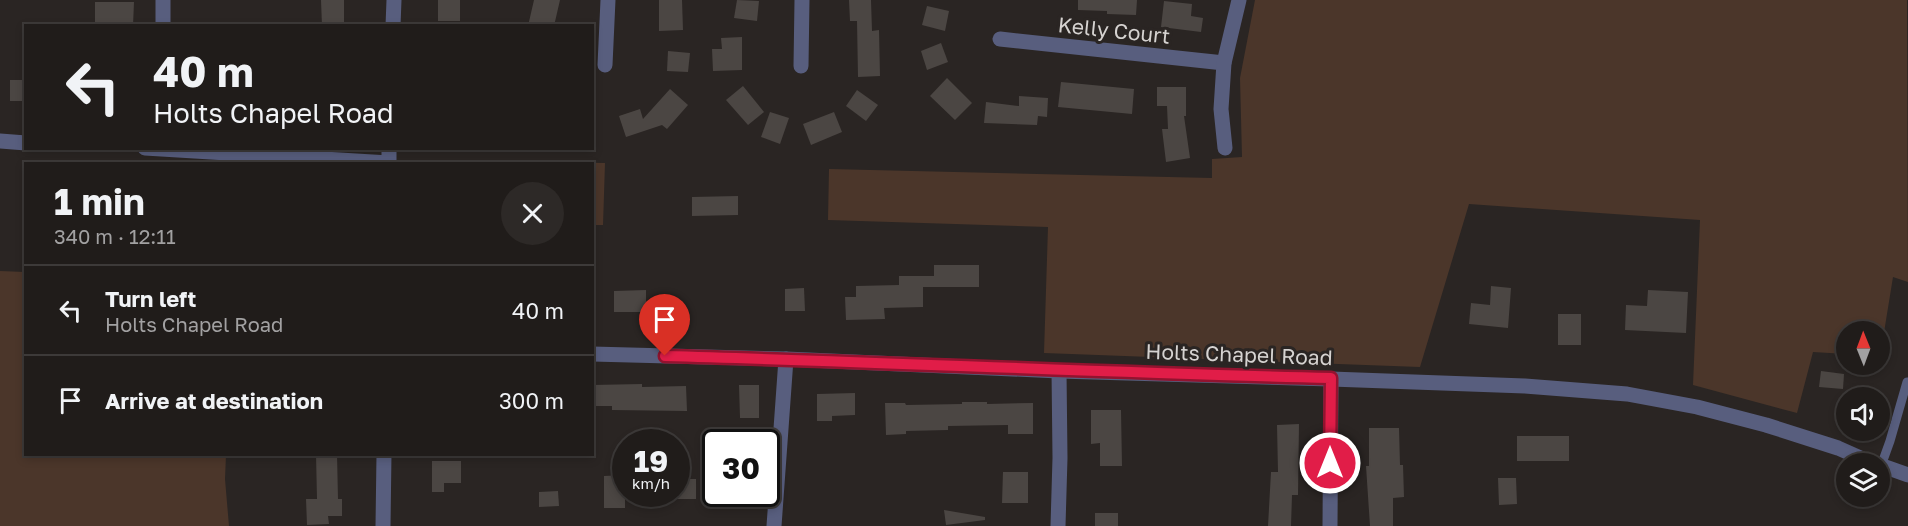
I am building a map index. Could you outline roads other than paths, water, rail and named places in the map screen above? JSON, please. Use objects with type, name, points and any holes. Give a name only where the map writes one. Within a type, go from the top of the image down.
[{"type":"street","points":[[163,0],[163,24]]},
{"type":"street","points":[[393,24],[394,0]]},
{"type":"street","points":[[605,65],[608,0]]},
{"type":"street","points":[[801,66],[802,0]]},
{"type":"street","points":[[1225,148],[1221,109],[1224,63],[1239,0]]},
{"type":"street","name":"Kelly Court","points":[[1000,39],[1224,63]]},
{"type":"street","points":[[0,141],[24,143]]},
{"type":"street","points":[[178,150],[373,162]]},
{"type":"street","name":"Holts Chapel Road","points":[[594,354],[786,359],[1059,371],[1331,378],[1525,386],[1627,394],[1697,407],[1766,424],[1850,453]]},
{"type":"street","points":[[774,526],[786,359]]},
{"type":"street","points":[[1058,526],[1059,371]]},
{"type":"street","points":[[1330,526],[1331,378]]},
{"type":"street","points":[[383,526],[384,456]]},
{"type":"street","name":"Holts Chapel Road","points":[[1890,469],[1908,475]]},
{"type":"lane","points":[[1882,453],[1907,382]]}]
